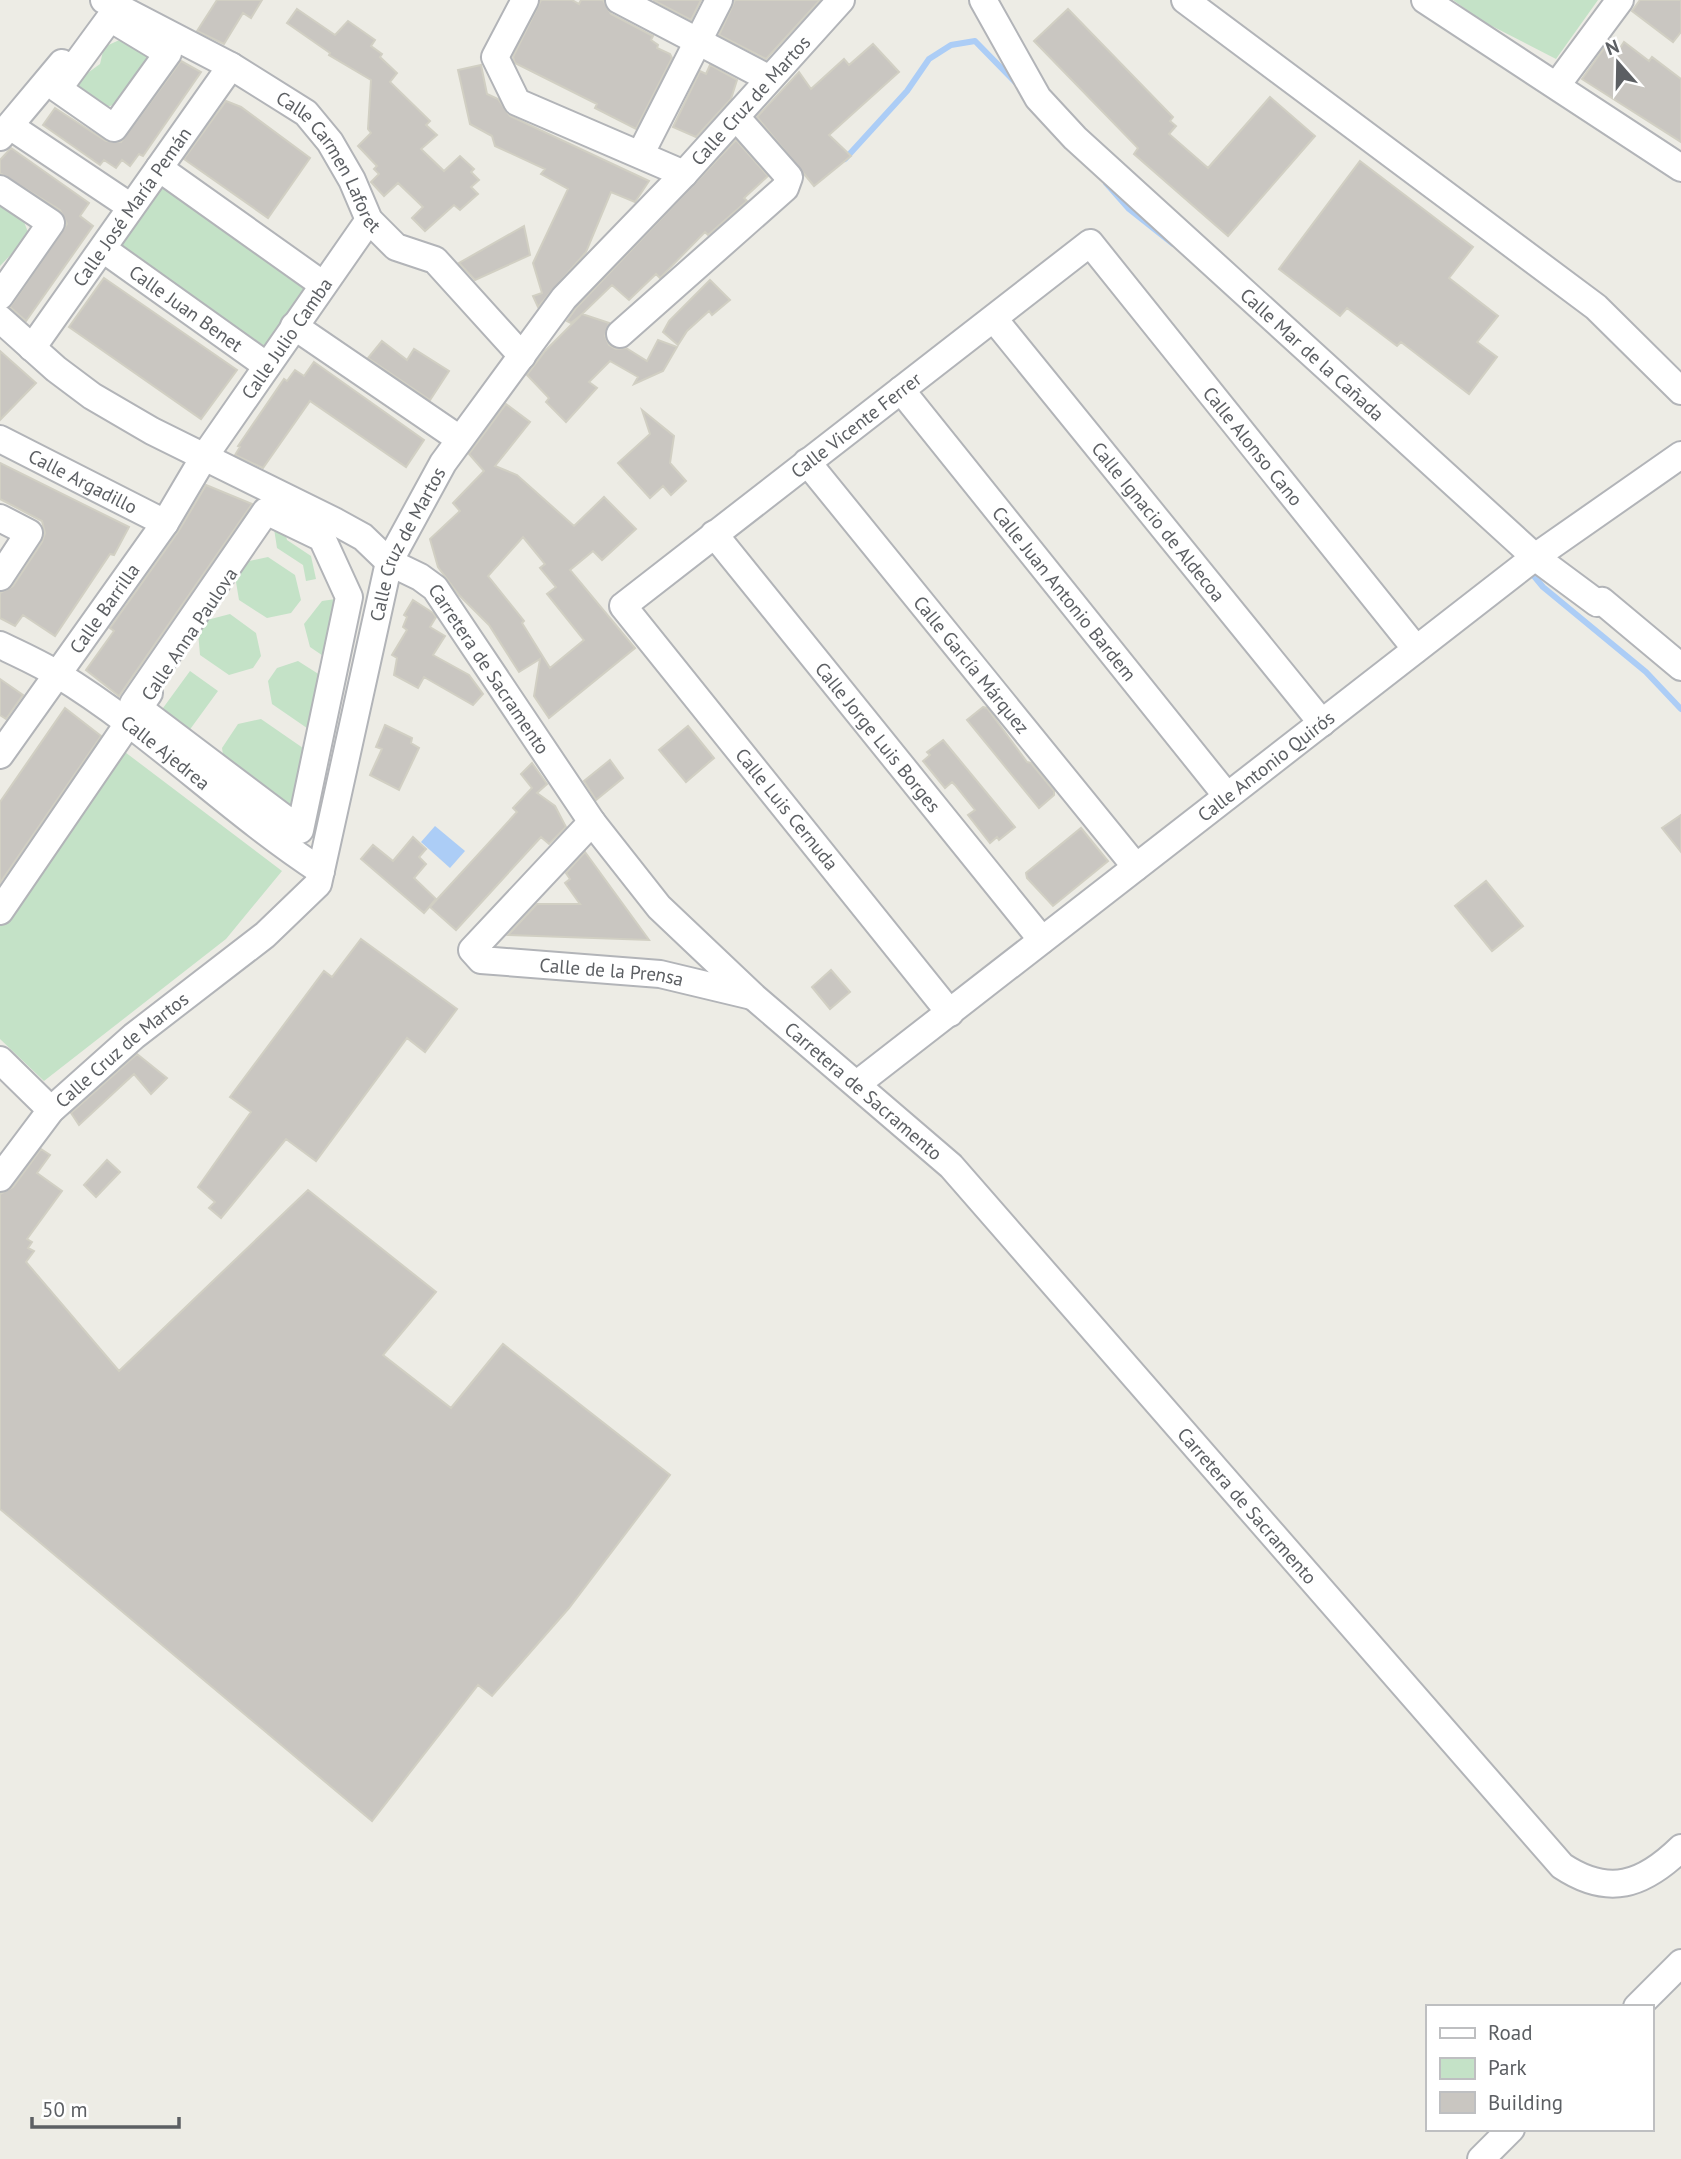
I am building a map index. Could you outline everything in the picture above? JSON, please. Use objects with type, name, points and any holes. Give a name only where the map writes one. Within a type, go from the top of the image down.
[{"type":"street","points":[[525,0],[495,57],[517,102],[641,153],[684,174]]},
{"type":"street","points":[[619,0],[768,78]]},
{"type":"street","points":[[641,153],[719,0]]},
{"type":"street","name":"Calle Cruz de Martos","points":[[0,1178],[51,1110],[134,1036],[265,935],[318,884],[389,562],[458,439],[564,298],[684,174],[841,0]]},
{"type":"street","name":"Calle Mar de la Cañada","points":[[983,0],[1028,81],[1058,121],[1529,561],[1597,603],[1602,601],[1681,667]]},
{"type":"street","points":[[1185,0],[1596,307],[1681,391]]},
{"type":"street","points":[[1425,0],[1681,168]]},
{"type":"street","points":[[1557,85],[1620,0]]},
{"type":"street","points":[[108,2],[5,131],[131,207]]},
{"type":"street","name":"Calle Carmen Laforet","points":[[108,2],[231,66],[306,113],[341,161],[369,220],[396,247],[435,260],[522,356]]},
{"type":"street","name":"Calle José María Pemán","points":[[32,348],[231,66]]},
{"type":"street","points":[[620,334],[785,188],[789,177],[736,117]]},
{"type":"street","points":[[159,168],[323,284]]},
{"type":"street","points":[[0,189],[51,223],[0,296]]},
{"type":"street","name":"Calle Julio Camba","points":[[204,457],[369,220]]},
{"type":"street","name":"Calle Vicente Ferrer","points":[[624,606],[1090,243]]},
{"type":"street","name":"Calle Alonso Cano","points":[[1090,243],[1416,649]]},
{"type":"street","name":"Calle Juan Benet","points":[[103,250],[267,366]]},
{"type":"street","name":"Carretera de Sacramento","points":[[0,319],[92,396],[204,457],[277,504],[363,537],[389,562],[421,577],[435,588],[592,822],[659,907],[754,996],[951,1166],[1562,1866],[1590,1882],[1623,1883],[1641,1879],[1663,1865],[1681,1848]]},
{"type":"street","name":"Calle Ignacio de Aldecoa","points":[[994,319],[1322,723]]},
{"type":"street","points":[[295,326],[458,439]]},
{"type":"street","name":"Calle Juan Antonio Bardem","points":[[901,390],[1227,796]]},
{"type":"street","name":"Calle Argadillo","points":[[0,439],[165,523]]},
{"type":"street","name":"Calle Antonio Quirós","points":[[857,1084],[1529,561],[1681,455]]},
{"type":"street","name":"Calle Barrilla","points":[[0,755],[165,523],[204,457]]},
{"type":"street","name":"Calle García Márquez","points":[[807,462],[1136,867]]},
{"type":"street","points":[[133,717],[299,830],[349,597],[322,538],[277,504]]},
{"type":"street","name":"Calle Anna Paulova","points":[[0,911],[277,504]]},
{"type":"street","points":[[0,518],[29,533],[0,578]]},
{"type":"street","name":"Calle Jorge Luis Borges","points":[[714,534],[1042,940]]},
{"type":"street","name":"Calle Luis Cernuda","points":[[624,606],[950,1013]]},
{"type":"street","name":"Calle Ajedrea","points":[[0,645],[133,717],[281,844],[321,871]]},
{"type":"street","name":"Calle de la Prensa","points":[[592,822],[472,950],[481,960],[660,974],[754,996]]},
{"type":"street","points":[[0,1060],[51,1110]]},
{"type":"street","points":[[1639,2005],[1681,1964]]},
{"type":"street","points":[[1481,2159],[1509,2131]]},
{"type":"green space","points":[[1453,0],[1598,0],[1556,59],[1484,22]]},
{"type":"green space","points":[[126,37],[151,56],[116,104],[104,108],[77,88],[82,77],[100,64],[104,47]]},
{"type":"green space","points":[[163,185],[311,284],[269,349],[119,247]]},
{"type":"green space","points":[[0,198],[22,217],[28,232],[24,241],[0,266]]},
{"type":"green space","points":[[281,516],[287,540],[311,556],[316,579],[306,581],[303,565],[277,548],[273,522]]},
{"type":"green space","points":[[268,557],[295,575],[301,600],[291,613],[267,618],[239,600],[235,576],[245,562]]},
{"type":"green space","points":[[349,597],[335,664],[310,647],[304,624],[322,601]]},
{"type":"green space","points":[[230,614],[256,633],[261,656],[253,668],[229,675],[200,655],[198,632],[207,620]]},
{"type":"green space","points":[[298,661],[331,682],[320,737],[272,704],[268,681],[277,668]]},
{"type":"green space","points":[[190,671],[218,691],[183,739],[155,719]]},
{"type":"green space","points":[[261,719],[316,757],[300,830],[226,774],[222,748],[238,724]]},
{"type":"green space","points":[[117,746],[282,871],[226,939],[44,1081],[0,1039],[0,918]]},
{"type":"water","points":[[435,826],[465,851],[450,868],[421,842]]},
{"type":"building","points":[[217,0],[262,0],[251,18],[243,13],[224,44],[197,31]]},
{"type":"building","points":[[541,0],[572,0],[579,4],[581,0],[603,0],[611,14],[653,36],[651,40],[658,45],[657,48],[670,54],[672,58],[636,129],[595,108],[597,104],[515,63],[513,57]]},
{"type":"building","points":[[653,0],[701,0],[691,20]]},
{"type":"building","points":[[735,0],[820,0],[766,59],[719,35]]},
{"type":"building","points":[[1640,0],[1681,0],[1681,32],[1673,42],[1632,11]]},
{"type":"building","points":[[297,9],[335,35],[348,21],[375,40],[371,46],[382,54],[380,57],[397,73],[390,82],[430,121],[426,125],[437,135],[421,149],[444,171],[460,156],[474,169],[471,172],[479,180],[471,187],[478,194],[460,210],[454,205],[425,231],[412,218],[423,207],[398,183],[384,196],[371,182],[379,174],[374,169],[377,166],[358,146],[371,133],[368,129],[371,80],[329,55],[330,53],[287,23]]},
{"type":"building","points":[[1068,9],[1173,117],[1170,121],[1176,126],[1169,134],[1208,168],[1270,97],[1315,136],[1228,236],[1134,154],[1138,148],[1034,41]]},
{"type":"building","points":[[1610,40],[1620,48],[1624,42],[1649,61],[1652,57],[1681,79],[1681,142],[1582,79]]},
{"type":"building","points":[[873,44],[899,72],[829,135],[851,156],[814,186],[757,117],[799,72],[811,89],[844,59],[849,65]]},
{"type":"building","points":[[181,61],[201,72],[143,156],[139,154],[130,166],[122,160],[116,168],[104,160],[100,165],[43,125],[55,108],[106,141],[121,142]]},
{"type":"building","points":[[481,65],[487,94],[498,99],[510,116],[649,181],[635,202],[611,192],[586,252],[538,307],[533,296],[542,293],[533,263],[568,189],[541,174],[545,169],[495,146],[492,136],[470,124],[458,70]]},
{"type":"building","points":[[710,65],[737,80],[731,99],[696,137],[673,127],[700,71],[706,74]]},
{"type":"building","points":[[226,101],[241,107],[310,158],[268,218],[184,159]]},
{"type":"building","points":[[736,140],[768,176],[744,198],[747,201],[708,235],[705,232],[660,278],[656,274],[629,300],[612,285],[582,314],[609,323],[605,336],[609,345],[616,349],[626,348],[647,361],[658,340],[677,347],[663,371],[634,384],[638,377],[610,361],[589,382],[597,388],[566,422],[546,402],[549,398],[527,375],[545,351],[581,315],[571,323],[567,321],[576,308]]},
{"type":"building","points":[[11,148],[89,203],[80,216],[93,226],[26,321],[10,307],[67,224],[60,210],[0,173],[0,160]]},
{"type":"building","points":[[1360,161],[1473,247],[1449,278],[1498,316],[1477,342],[1497,357],[1469,394],[1401,342],[1397,346],[1347,308],[1340,316],[1279,269]]},
{"type":"building","points":[[524,226],[530,255],[475,280],[459,263]]},
{"type":"building","points":[[104,278],[237,370],[201,419],[69,327]]},
{"type":"building","points":[[710,280],[730,300],[712,315],[709,311],[687,331],[678,345],[663,332],[669,321]]},
{"type":"building","points":[[382,341],[407,360],[414,349],[449,371],[430,400],[368,358]]},
{"type":"building","points":[[0,351],[36,383],[0,420]]},
{"type":"building","points":[[314,362],[424,440],[406,467],[310,401],[263,468],[235,455],[240,447],[238,446],[284,379],[287,381],[295,370],[304,376]]},
{"type":"building","points":[[506,404],[530,422],[495,466],[517,475],[574,526],[604,497],[636,529],[602,560],[593,551],[570,570],[635,648],[549,718],[534,696],[540,659],[519,672],[489,625],[459,595],[438,567],[430,539],[460,511],[453,503],[484,471],[469,454]],"holes":[[[523,537],[545,564],[540,568],[556,587],[547,594],[584,640],[550,668],[522,623],[524,621],[488,576]]]},
{"type":"building","points":[[642,410],[674,436],[670,463],[686,481],[671,495],[663,486],[650,498],[618,463],[650,434]]},
{"type":"building","points":[[0,463],[129,527],[114,555],[110,554],[55,636],[23,615],[15,626],[0,618],[0,593],[13,586],[45,533],[42,521],[0,499]]},
{"type":"building","points":[[206,485],[252,504],[119,696],[86,670],[114,631],[110,628],[178,532]]},
{"type":"building","points":[[413,600],[433,613],[436,617],[430,627],[445,636],[433,655],[469,675],[483,694],[473,705],[424,677],[418,688],[394,675],[397,658],[392,655],[407,630],[403,627],[407,617],[404,615]]},
{"type":"building","points":[[0,679],[23,695],[6,719],[0,715]]},
{"type":"building","points":[[983,707],[987,708],[1027,762],[1031,763],[1054,791],[1054,795],[1039,808],[967,720]]},
{"type":"building","points":[[65,708],[101,736],[0,883],[0,802]]},
{"type":"building","points":[[385,725],[412,738],[411,743],[419,748],[399,790],[370,775],[382,749],[376,747]]},
{"type":"building","points":[[688,726],[714,758],[686,782],[659,750]]},
{"type":"building","points":[[943,740],[1015,827],[999,840],[997,837],[990,843],[968,815],[975,810],[955,785],[952,782],[945,788],[923,761],[930,755],[927,752]]},
{"type":"building","points":[[610,760],[623,778],[596,800],[584,781]]},
{"type":"building","points":[[532,763],[547,784],[537,793],[555,806],[566,827],[549,844],[541,837],[456,930],[430,907],[517,812],[513,808],[532,788],[521,774]]},
{"type":"building","points":[[1681,815],[1681,852],[1662,828]]},
{"type":"building","points":[[1081,828],[1108,861],[1053,906],[1027,878],[1026,873]]},
{"type":"building","points":[[413,837],[426,849],[419,857],[426,864],[414,878],[436,899],[424,913],[361,859],[373,845],[393,861]]},
{"type":"building","points":[[585,852],[649,940],[508,935],[537,904],[580,904],[565,883],[570,879],[566,873]]},
{"type":"building","points":[[1486,881],[1523,926],[1492,951],[1455,906]]},
{"type":"building","points":[[361,939],[457,1009],[425,1052],[407,1038],[316,1161],[286,1139],[221,1218],[209,1208],[215,1202],[198,1187],[251,1112],[230,1097],[324,971],[332,977]]},
{"type":"building","points":[[831,970],[850,992],[830,1009],[812,987]]},
{"type":"building","points":[[137,1054],[167,1078],[151,1094],[134,1074],[79,1125],[71,1113]]},
{"type":"building","points":[[41,1149],[50,1155],[37,1173],[62,1191],[27,1239],[32,1242],[28,1248],[34,1251],[26,1262],[119,1371],[308,1190],[436,1292],[383,1355],[451,1408],[503,1344],[670,1475],[569,1608],[492,1696],[478,1685],[372,1821],[0,1509],[0,1194],[13,1187]]},
{"type":"building","points":[[107,1160],[120,1172],[96,1197],[84,1185]]},
{"type":"waterway","points":[[845,159],[907,91],[929,59],[951,45],[975,41],[1017,84]]},
{"type":"waterway","points":[[1106,183],[1129,209],[1173,244]]},
{"type":"waterway","points":[[1529,570],[1543,587],[1646,672],[1681,709]]}]
